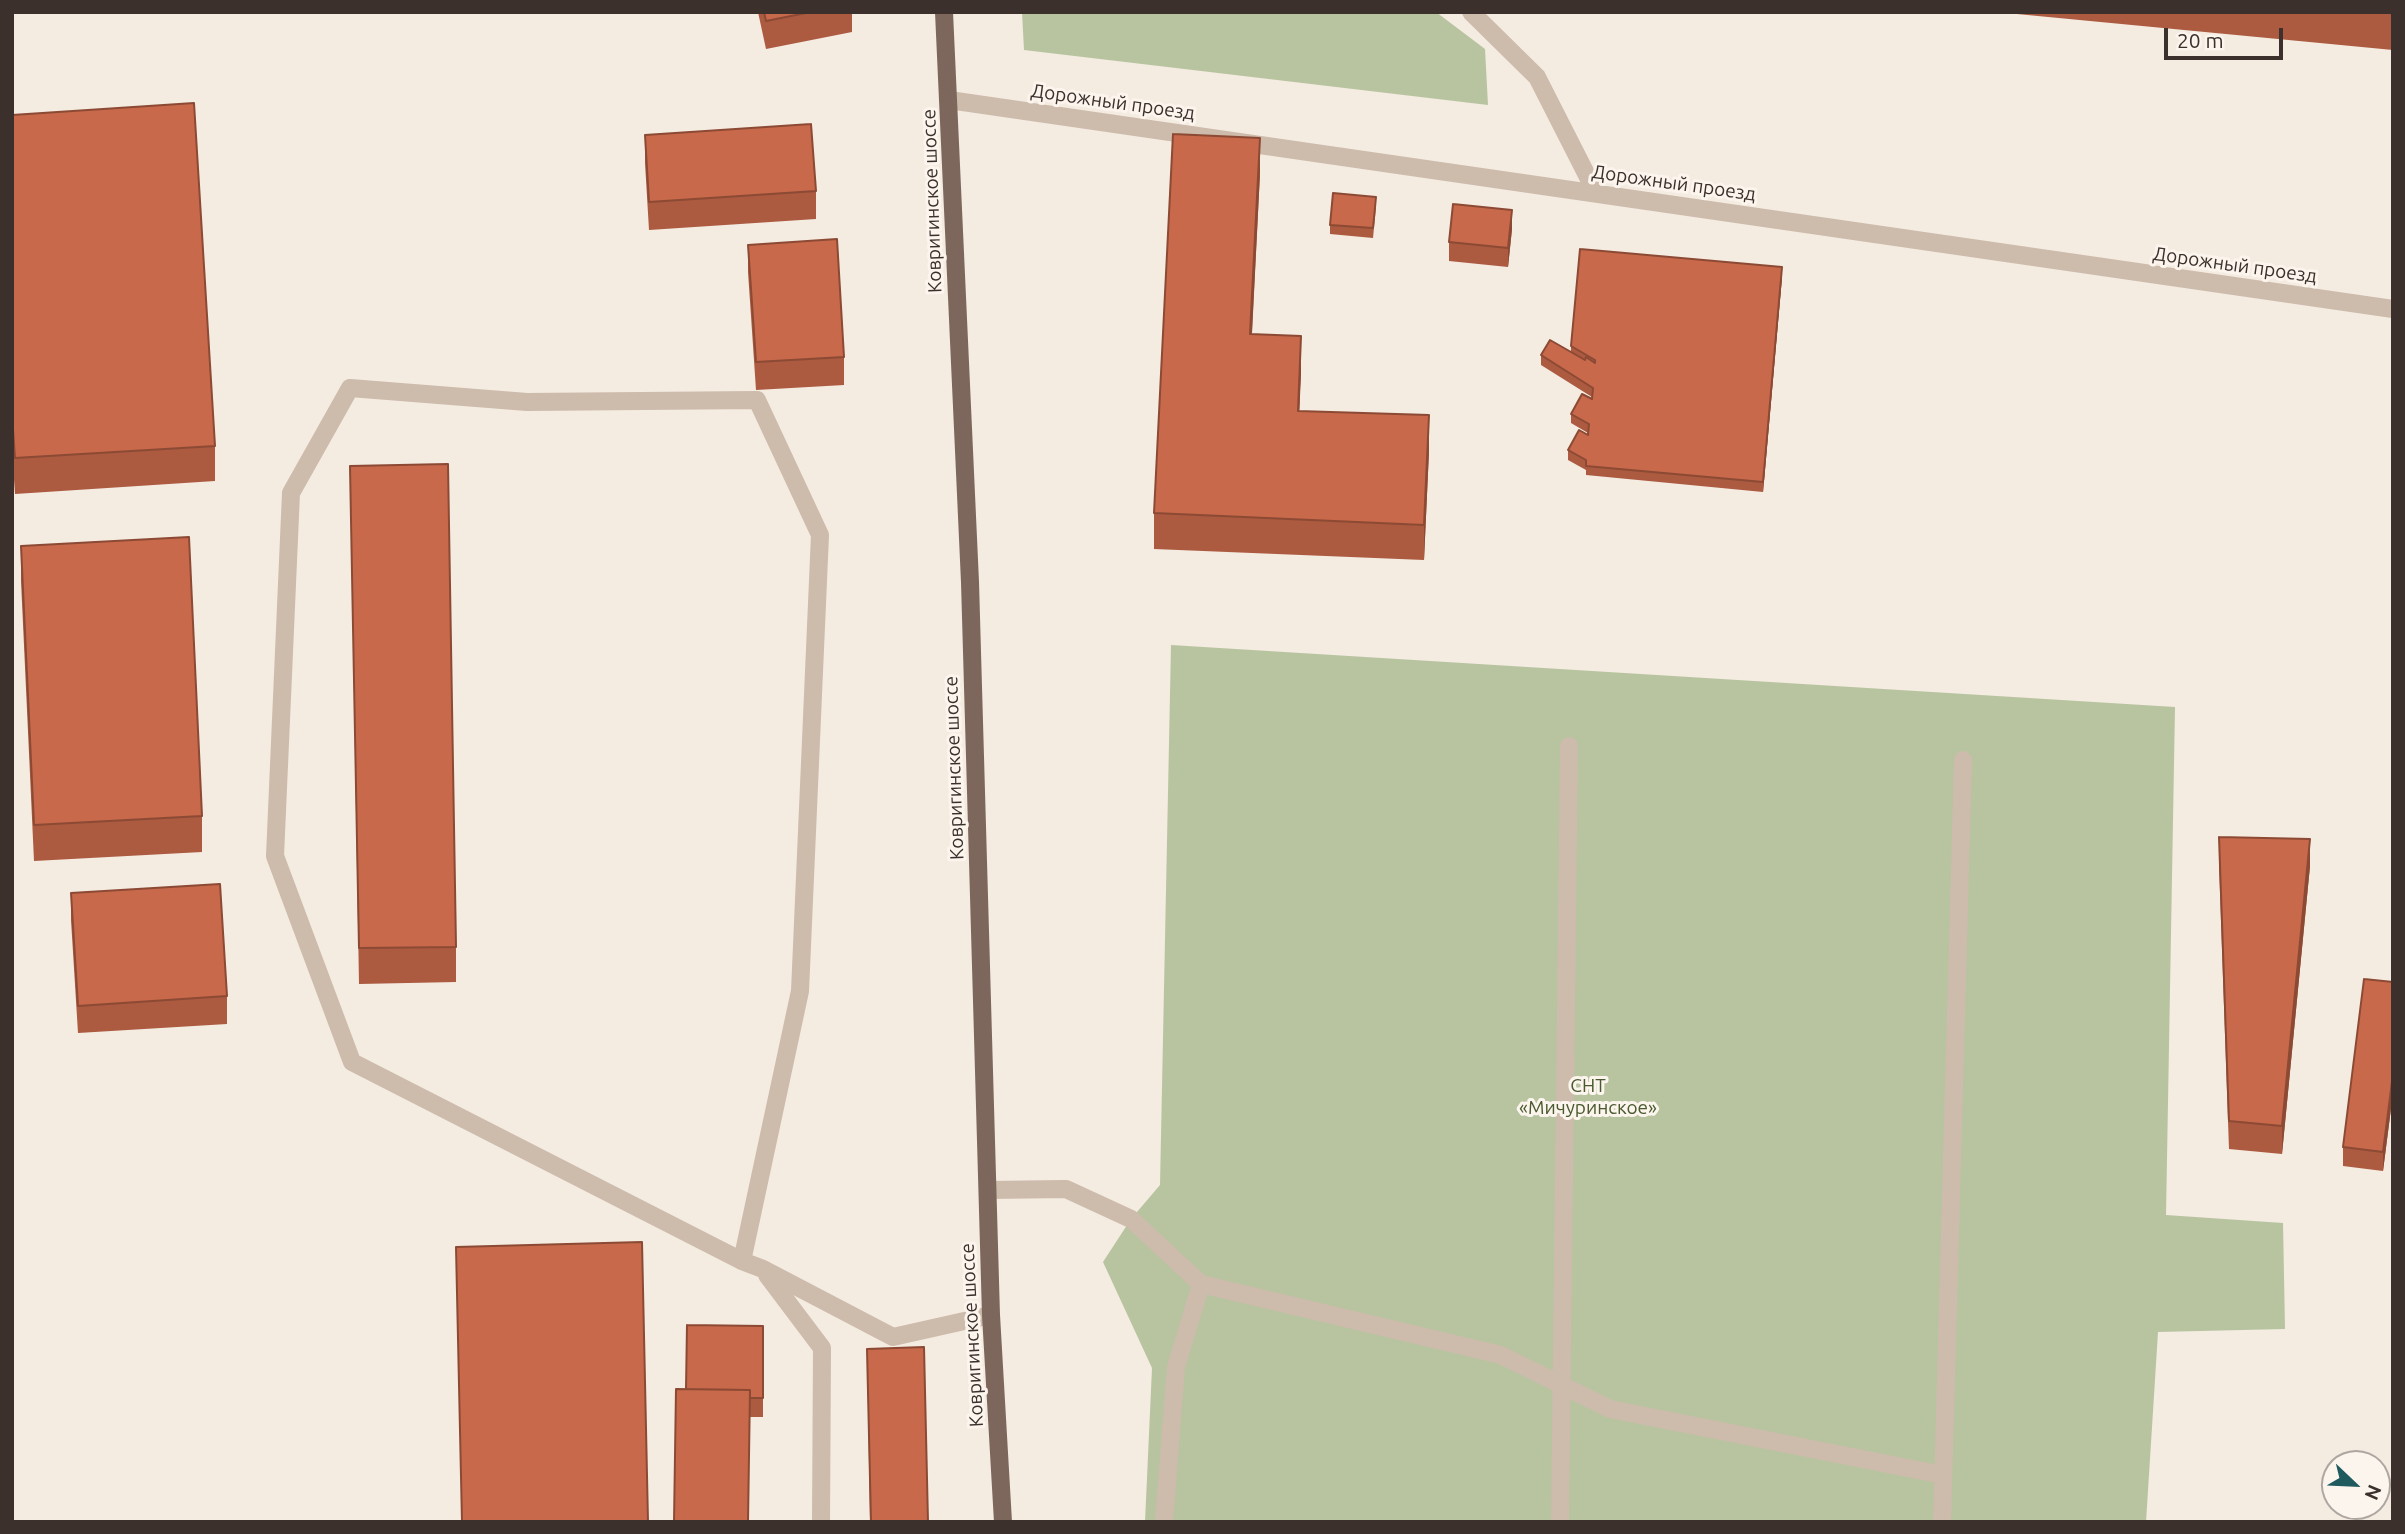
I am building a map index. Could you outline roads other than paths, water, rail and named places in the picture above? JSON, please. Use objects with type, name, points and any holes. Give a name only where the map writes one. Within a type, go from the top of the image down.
[{"type":"main road","name":"Ковригинское шоссе","points":[[944,12],[970,582],[990,1315],[1003,1522]]},
{"type":"street","points":[[1471,12],[1537,77],[1596,193]]},
{"type":"street","name":"Дорожный проезд","points":[[949,100],[2393,309]]},
{"type":"street","points":[[742,1261],[800,991],[820,535],[757,400],[527,402],[350,388],[291,493],[275,856],[352,1062],[742,1261],[763,1269],[893,1337],[990,1315]]},
{"type":"street","points":[[1560,1522],[1569,746]]},
{"type":"street","points":[[1942,1522],[1963,760]]},
{"type":"street","points":[[988,1190],[1066,1189],[1131,1219],[1201,1284],[1502,1354],[1610,1409],[1943,1475]]},
{"type":"street","points":[[763,1269],[822,1348],[821,1522]]},
{"type":"street","points":[[1164,1522],[1176,1367],[1201,1284]]},
{"type":"park label","name":"СНТ «Мичуринское»","points":[[1588,1097]]}]
